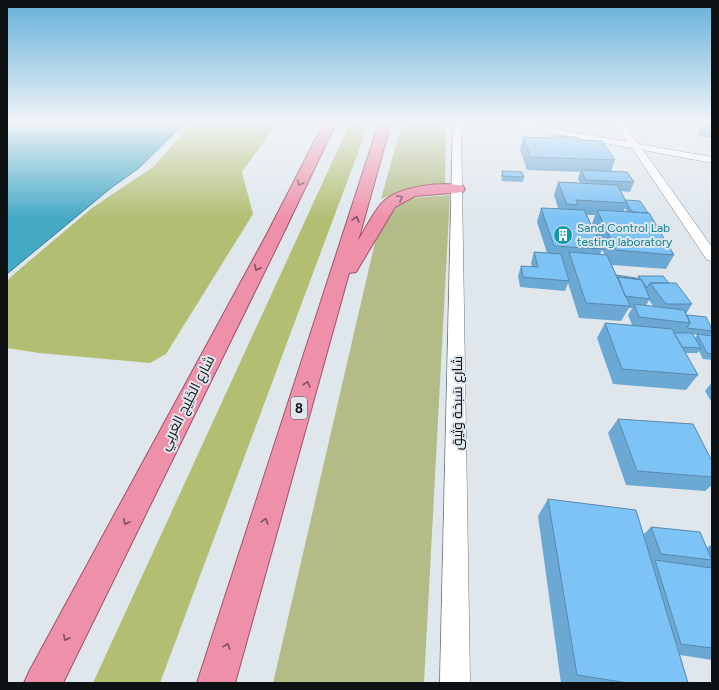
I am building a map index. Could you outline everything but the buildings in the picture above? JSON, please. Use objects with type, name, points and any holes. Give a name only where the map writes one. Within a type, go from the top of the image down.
[{"type":"highway","name":"شارع الخَلِيج العَربِي","points":[[43,683],[272,241],[314,155]]},
{"type":"highway","name":"8","points":[[216,683],[375,155]]},
{"type":"highway","points":[[332,299],[389,204],[411,192],[434,189],[458,189]]},
{"type":"street","name":"شارع سَبخة وَثِيق","points":[[456,683],[457,155]]},
{"type":"street","points":[[640,155],[712,257]]},
{"type":"street","points":[[685,155],[712,160]]},
{"type":"green space","points":[[164,155],[254,155],[242,172],[253,214],[166,354],[150,363],[39,353],[7,348],[7,281],[92,208],[153,167]]},
{"type":"green space","points":[[335,155],[357,155],[160,683],[93,683]]},
{"type":"green space","points":[[393,155],[445,155],[445,184],[404,191],[381,199]]},
{"type":"green space","points":[[450,195],[424,683],[273,683],[379,225],[395,206],[411,198]]},
{"type":"water","points":[[7,155],[152,155],[139,168],[111,188],[7,274]]},
{"type":"place","name":"Sand Control Lab testing laboratory","points":[[563,235]]}]
